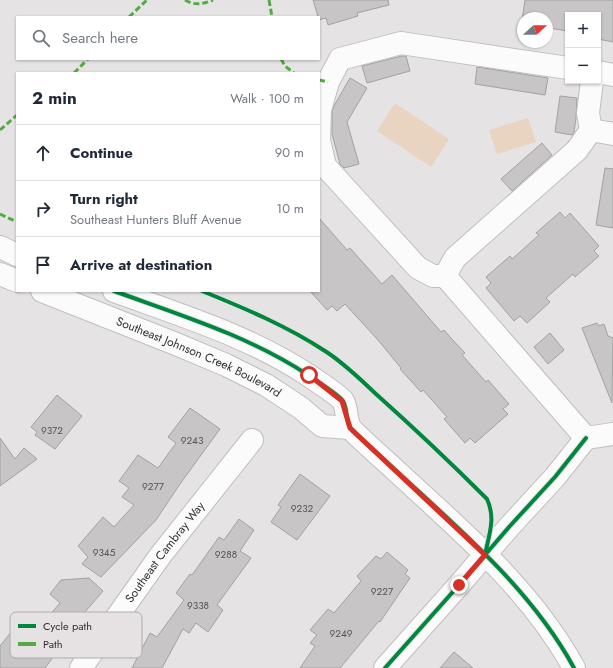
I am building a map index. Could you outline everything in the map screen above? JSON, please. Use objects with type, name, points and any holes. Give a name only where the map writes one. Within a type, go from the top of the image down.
[{"type":"street","points":[[320,110],[328,82],[340,59],[401,43],[565,68]]},
{"type":"street","points":[[601,72],[613,74]]},
{"type":"street","points":[[445,276],[455,258],[577,150],[591,130],[588,113],[592,84]]},
{"type":"street","points":[[591,130],[613,134]]},
{"type":"street","points":[[320,144],[325,166],[418,268],[433,276],[445,276],[586,438]]},
{"type":"street","points":[[0,247],[16,255]]},
{"type":"street","points":[[0,274],[16,281]]},
{"type":"street","name":"Southeast Johnson Creek Boulevard","points":[[45,292],[226,365],[266,385],[301,408],[322,426],[350,428]]},
{"type":"street","points":[[117,292],[229,333],[261,347],[309,375],[342,401],[350,428],[485,555],[539,615],[564,650],[574,668]]},
{"type":"street","points":[[385,668],[555,477],[586,438],[613,434]]},
{"type":"street","name":"Southeast Cambray Way","points":[[121,612],[160,556],[252,440]]},
{"type":"street","name":"Southeast Cambray Way","points":[[82,668],[89,658]]},
{"type":"shaded area","points":[[395,103],[449,139],[431,167],[377,131]]},
{"type":"shaded area","points":[[528,118],[536,142],[497,154],[489,130]]},
{"type":"building","points":[[313,0],[388,0],[389,5],[357,13],[358,16],[328,25],[326,18],[320,20],[320,16],[318,16]]},
{"type":"building","points":[[525,0],[613,0],[613,42],[601,40],[601,12],[565,12],[565,31],[553,29],[553,12],[523,12]]},
{"type":"building","points":[[406,56],[410,71],[367,83],[362,66]]},
{"type":"building","points":[[477,67],[548,78],[545,95],[475,84]]},
{"type":"building","points":[[350,78],[367,88],[347,122],[359,164],[344,168],[340,164],[332,134],[332,112]]},
{"type":"building","points":[[560,96],[577,98],[576,118],[574,132],[572,135],[555,132]]},
{"type":"building","points":[[542,143],[552,155],[512,191],[501,179]]},
{"type":"building","points":[[605,168],[613,169],[613,228],[596,225]]},
{"type":"building","points":[[560,212],[565,218],[570,213],[599,246],[594,251],[599,256],[575,277],[573,274],[546,298],[550,302],[527,323],[520,316],[514,321],[486,288],[491,283],[486,277],[510,256],[512,259],[539,235],[536,233]]},
{"type":"building","points":[[320,219],[347,250],[350,248],[382,284],[392,275],[441,332],[444,330],[465,353],[462,355],[486,382],[488,380],[509,404],[503,409],[508,414],[475,443],[470,438],[465,443],[444,419],[447,417],[423,390],[421,392],[400,369],[401,368],[378,340],[345,304],[337,311],[332,306],[327,310],[311,292],[320,292]]},
{"type":"building","points":[[597,323],[599,326],[604,324],[608,336],[613,338],[612,403],[582,328]]},
{"type":"building","points":[[550,333],[564,350],[548,364],[534,347]]},
{"type":"building","points":[[57,395],[82,416],[55,449],[35,435],[37,432],[31,427]]},
{"type":"building","points":[[190,408],[220,429],[156,520],[101,577],[82,564],[88,557],[78,546],[103,517],[114,527],[134,505],[122,497],[129,488],[119,481],[138,455],[158,468],[176,443],[168,437]]},
{"type":"building","points":[[0,438],[15,459],[24,448],[37,459],[0,486]]},
{"type":"building","points":[[300,474],[330,496],[297,540],[271,522],[281,507],[278,505]]},
{"type":"building","points":[[239,519],[254,530],[240,551],[251,558],[217,605],[223,610],[208,632],[196,623],[189,633],[183,629],[162,668],[132,668],[137,658],[142,658],[142,649],[150,633],[157,637],[184,600],[176,593],[190,574],[192,575],[219,537],[224,540]]},
{"type":"building","points":[[387,552],[408,570],[405,574],[410,578],[380,622],[379,621],[340,668],[300,668],[315,646],[310,643],[317,635],[310,630],[328,609],[334,613],[361,581],[357,576],[376,556],[381,559]]},
{"type":"building","points":[[89,578],[103,591],[85,612],[52,612],[60,603],[50,594],[61,580]]},
{"type":"building","points":[[10,634],[10,658],[52,658],[45,668],[0,668],[0,646]]},
{"type":"building","points":[[454,652],[473,668],[440,668]]},
{"type":"marked path","points":[[130,16],[147,0]]},
{"type":"marked path","points":[[185,0],[199,4],[213,0]]},
{"type":"marked path","points":[[269,0],[272,16]]},
{"type":"marked path","points":[[75,72],[87,60]]},
{"type":"marked path","points":[[282,60],[285,66],[293,72]]},
{"type":"marked path","points":[[320,80],[328,82]]},
{"type":"marked path","points":[[0,130],[16,116]]},
{"type":"marked path","points":[[0,214],[16,222]]},
{"type":"cycle path","points":[[117,292],[214,327],[262,349],[308,375],[337,395],[345,404],[348,424],[352,430],[443,513],[492,561],[537,612],[557,639],[574,668]]},
{"type":"cycle path","points":[[204,292],[296,333],[325,351],[352,371],[446,459],[487,499],[490,506],[490,533],[485,555]]},
{"type":"cycle path","points":[[385,668],[555,477],[586,438]]},
{"type":"route","points":[[309,375],[342,401],[350,428],[485,555],[459,585]]}]
